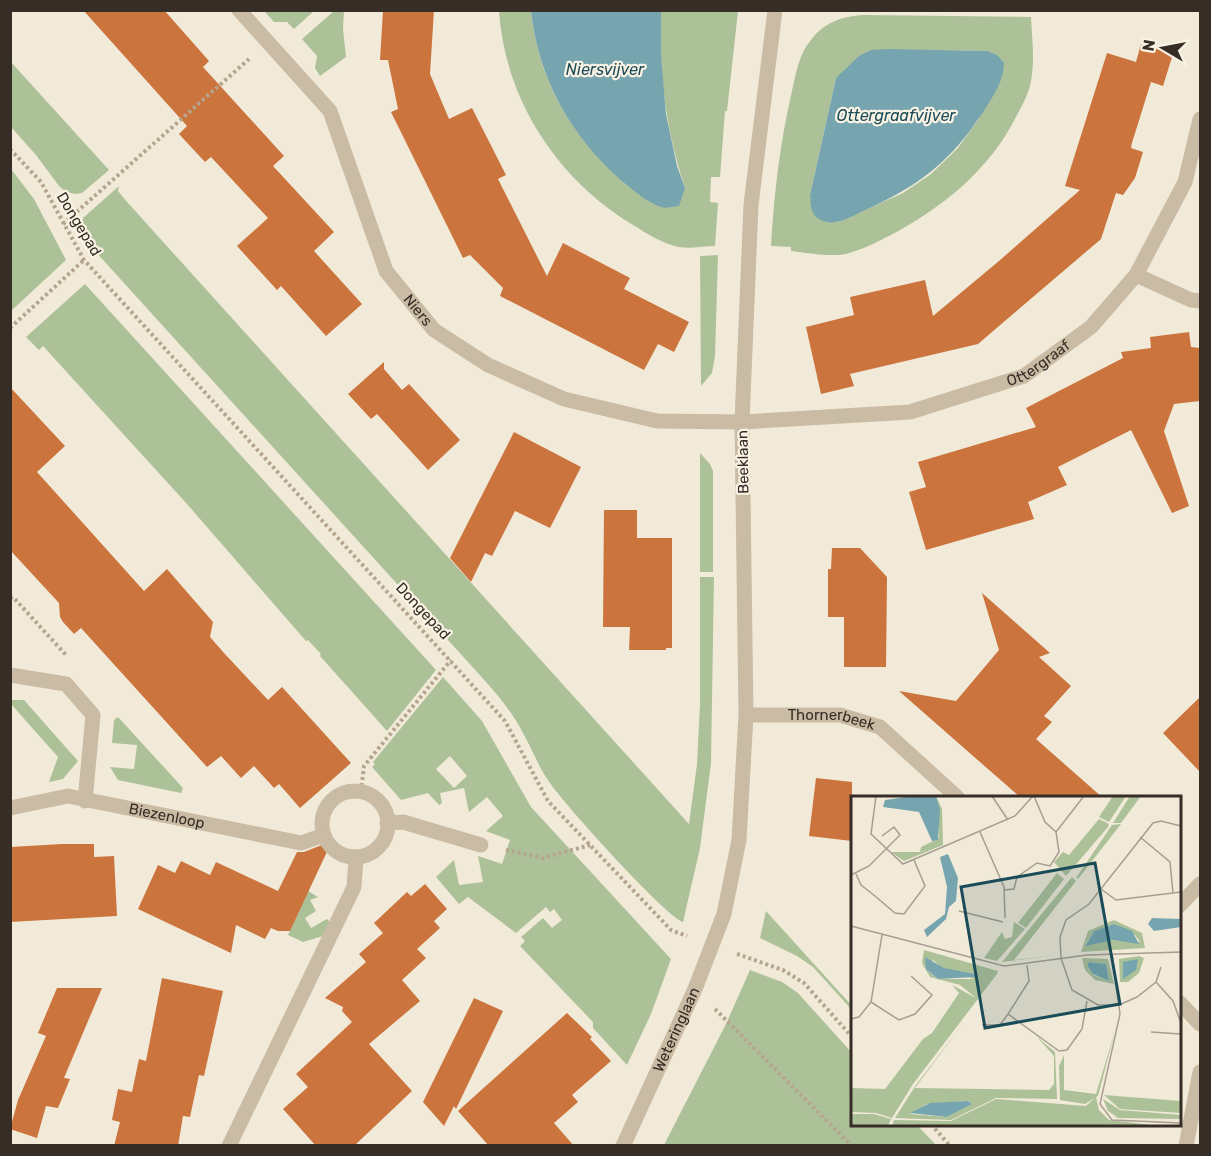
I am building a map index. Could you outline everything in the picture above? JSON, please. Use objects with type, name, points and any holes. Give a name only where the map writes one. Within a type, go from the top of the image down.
[{"type":"street","name":"Niers","points":[[239,10],[330,111],[386,271],[434,330],[488,365],[564,399],[657,420],[742,422]]},
{"type":"street","name":"Beeklaan","points":[[724,914],[739,840],[746,715],[742,422],[751,205],[775,10]]},
{"type":"street","name":"Ottergraaf","points":[[742,422],[910,412],[1024,376],[1091,327],[1136,275],[1185,182],[1200,118]]},
{"type":"street","points":[[1136,275],[1200,302]]},
{"type":"street","points":[[10,675],[66,684],[93,715],[85,801]]},
{"type":"street","name":"Thornerbeek","points":[[746,715],[840,714],[880,727],[956,796]]},
{"type":"street","points":[[349,792],[361,792],[372,796],[381,804],[388,817],[387,824],[388,831],[381,845],[370,854],[356,858],[342,855],[332,848],[322,827],[329,805],[338,797],[349,792]]},
{"type":"street","name":"Biezenloop","points":[[10,807],[68,796],[301,843],[324,835]]},
{"type":"street","points":[[387,824],[403,822],[481,845]]},
{"type":"street","points":[[228,1146],[354,887],[356,858]]},
{"type":"street","points":[[1181,903],[1200,884]]},
{"type":"street","name":"Weteringlaan","points":[[623,1146],[695,989],[724,914]]},
{"type":"street","points":[[1181,1005],[1200,1024]]},
{"type":"street","points":[[1186,1146],[1200,1072]]},
{"type":"path","points":[[63,224],[268,42]]},
{"type":"path","name":"Dongepad","points":[[10,149],[40,182],[84,260],[506,721],[548,801],[670,930],[783,970],[804,983],[851,1036]]},
{"type":"path","points":[[10,328],[84,260]]},
{"type":"path","points":[[10,598],[13,597],[75,665],[66,684]]},
{"type":"path","points":[[361,792],[364,766],[451,660]]},
{"type":"path","points":[[481,845],[543,858],[590,845]]},
{"type":"path","points":[[695,989],[852,1146]]},
{"type":"path","points":[[932,1126],[950,1146]]},
{"type":"green space","points":[[264,11],[314,11],[294,29],[287,22],[274,22]]},
{"type":"green space","points":[[334,11],[344,11],[346,57],[320,76],[315,68],[317,56],[302,39]]},
{"type":"green space","points":[[499,11],[531,11],[543,67],[568,118],[603,162],[647,199],[685,188],[668,123],[662,78],[661,11],[738,11],[727,111],[725,111],[720,177],[711,177],[710,202],[718,203],[715,246],[683,248],[661,241],[633,225],[581,185],[559,161],[524,106],[503,44]]},
{"type":"green space","points":[[856,16],[1031,17],[1033,65],[1027,94],[1006,135],[979,170],[946,200],[909,225],[873,244],[846,254],[812,254],[791,251],[791,247],[771,246],[781,149],[801,58],[807,45],[821,29],[841,19]],"holes":[[[926,50],[988,51],[997,55],[979,119],[957,149],[931,174],[903,193],[838,222],[810,195],[836,78]]]},
{"type":"green space","points":[[10,61],[109,170],[82,193],[66,192],[59,186],[11,127]]},
{"type":"green space","points":[[11,169],[34,199],[66,260],[11,311]]},
{"type":"green space","points":[[119,186],[118,191],[128,203],[689,824],[697,764],[700,704],[700,577],[714,577],[711,763],[700,848],[683,922],[657,901],[593,835],[550,783],[516,721],[487,683],[94,250],[83,233],[83,218]]},
{"type":"green space","points":[[718,255],[715,356],[712,373],[701,386],[700,256]]},
{"type":"green space","points":[[85,284],[436,670],[387,731],[187,504],[43,346],[39,350],[26,337]]},
{"type":"green space","points":[[700,453],[713,471],[713,572],[700,572]]},
{"type":"green space","points":[[443,677],[482,721],[531,807],[671,959],[651,1014],[627,1065],[593,1028],[593,1022],[520,946],[525,941],[521,937],[543,918],[552,928],[562,920],[554,909],[550,912],[546,907],[516,933],[468,897],[459,904],[436,877],[454,860],[459,885],[483,882],[478,856],[502,864],[510,840],[486,831],[503,816],[487,797],[469,812],[464,788],[440,793],[442,803],[439,805],[428,793],[401,800],[372,767],[375,764],[373,762]],"holes":[[[450,756],[467,776],[454,788],[436,769]]]},
{"type":"green space","points":[[10,700],[24,700],[78,761],[63,779],[49,782],[58,757],[11,704]]},
{"type":"green space","points":[[118,717],[183,788],[181,793],[118,780],[110,767],[134,769],[137,745],[112,743],[114,720]]},
{"type":"green space","points":[[308,891],[318,897],[310,900],[316,911],[305,918],[311,928],[327,919],[330,922],[323,936],[303,942],[288,935]]},
{"type":"green space","points":[[766,911],[851,1005],[851,1009],[813,967],[797,956],[760,938]]},
{"type":"green space","points":[[750,970],[782,982],[798,993],[851,1052],[851,1126],[918,1126],[936,1145],[664,1145],[726,1024]]},
{"type":"water","name":"Niersvijver","points":[[531,11],[661,11],[661,56],[666,114],[677,166],[685,188],[679,206],[663,208],[646,199],[622,181],[587,145],[560,105],[549,83],[535,36]]},
{"type":"water","name":"Ottergraafvijver","points":[[871,50],[988,51],[997,55],[1004,63],[1004,69],[995,93],[973,127],[933,170],[901,192],[842,221],[830,222],[819,219],[814,214],[810,195],[836,78],[859,56]]},
{"type":"building","points":[[83,10],[164,10],[209,61],[203,67],[284,156],[273,166],[334,232],[314,251],[362,304],[326,336],[281,286],[277,290],[237,246],[268,218],[211,157],[205,162],[179,134],[187,126]]},
{"type":"building","points":[[383,10],[434,10],[430,74],[449,119],[472,108],[506,175],[498,179],[547,276],[563,243],[630,278],[624,289],[689,322],[674,352],[658,344],[644,370],[500,296],[503,288],[470,255],[463,258],[391,112],[398,109],[388,60],[380,60]]},
{"type":"building","points":[[1141,44],[1173,54],[1163,86],[1151,82],[1131,146],[1132,144],[1131,148],[1143,152],[1135,178],[1123,195],[1116,193],[1101,239],[978,344],[850,374],[854,386],[821,394],[806,327],[854,315],[850,297],[925,280],[933,316],[999,261],[1080,190],[1065,186],[1107,53],[1136,62]]},
{"type":"building","points":[[1189,332],[1191,347],[1200,348],[1200,401],[1174,404],[1164,431],[1189,506],[1172,513],[1131,430],[1058,467],[1067,485],[1028,502],[1034,519],[926,550],[909,492],[926,487],[918,462],[1036,427],[1026,408],[1123,358],[1121,352],[1151,348],[1150,337]]},
{"type":"building","points":[[384,362],[384,369],[402,390],[409,384],[460,440],[428,470],[377,414],[371,419],[348,394]]},
{"type":"building","points":[[10,387],[65,446],[37,472],[144,591],[167,569],[213,622],[210,637],[268,700],[282,687],[351,763],[300,808],[279,784],[274,788],[254,766],[241,778],[221,756],[207,767],[81,628],[74,634],[63,622],[60,617],[59,603],[10,550]]},
{"type":"building","points":[[514,432],[581,467],[550,528],[515,511],[492,556],[485,553],[471,582],[450,558]]},
{"type":"building","points":[[604,510],[637,510],[637,538],[672,538],[672,648],[629,650],[630,627],[603,627]]},
{"type":"building","points":[[832,548],[860,548],[887,577],[886,667],[844,667],[844,617],[828,617],[828,569],[831,569]]},
{"type":"building","points":[[982,593],[1050,653],[1039,657],[1071,686],[1044,716],[1052,722],[1036,739],[1101,796],[1019,796],[899,691],[956,701],[999,650]]},
{"type":"building","points":[[1200,697],[1200,772],[1163,733]]},
{"type":"building","points":[[816,778],[852,782],[851,841],[809,836]]},
{"type":"building","points":[[332,841],[290,931],[278,931],[271,928],[265,939],[236,925],[231,953],[138,909],[158,865],[175,873],[181,861],[210,875],[216,862],[278,891],[297,852],[304,852]]},
{"type":"building","points":[[94,844],[94,857],[114,856],[117,916],[10,922],[10,847]]},
{"type":"building","points":[[425,884],[447,909],[434,921],[440,928],[417,949],[426,958],[402,980],[420,1001],[369,1044],[412,1091],[354,1146],[316,1146],[283,1109],[308,1087],[296,1074],[352,1022],[342,1011],[343,1007],[325,998],[366,962],[359,954],[383,933],[374,923],[407,892],[411,896]]},
{"type":"building","points":[[162,978],[223,991],[204,1076],[199,1075],[190,1117],[183,1116],[178,1146],[114,1146],[120,1122],[112,1120],[118,1089],[132,1092],[139,1059],[146,1061]]},
{"type":"building","points":[[57,988],[102,988],[64,1078],[70,1079],[58,1108],[46,1106],[37,1138],[10,1129],[18,1100],[46,1036],[38,1033]]},
{"type":"building","points":[[474,998],[503,1011],[456,1109],[454,1106],[444,1126],[423,1102]]},
{"type":"building","points":[[567,1013],[592,1037],[590,1039],[611,1061],[572,1095],[578,1102],[554,1123],[574,1146],[489,1146],[458,1111]]}]
